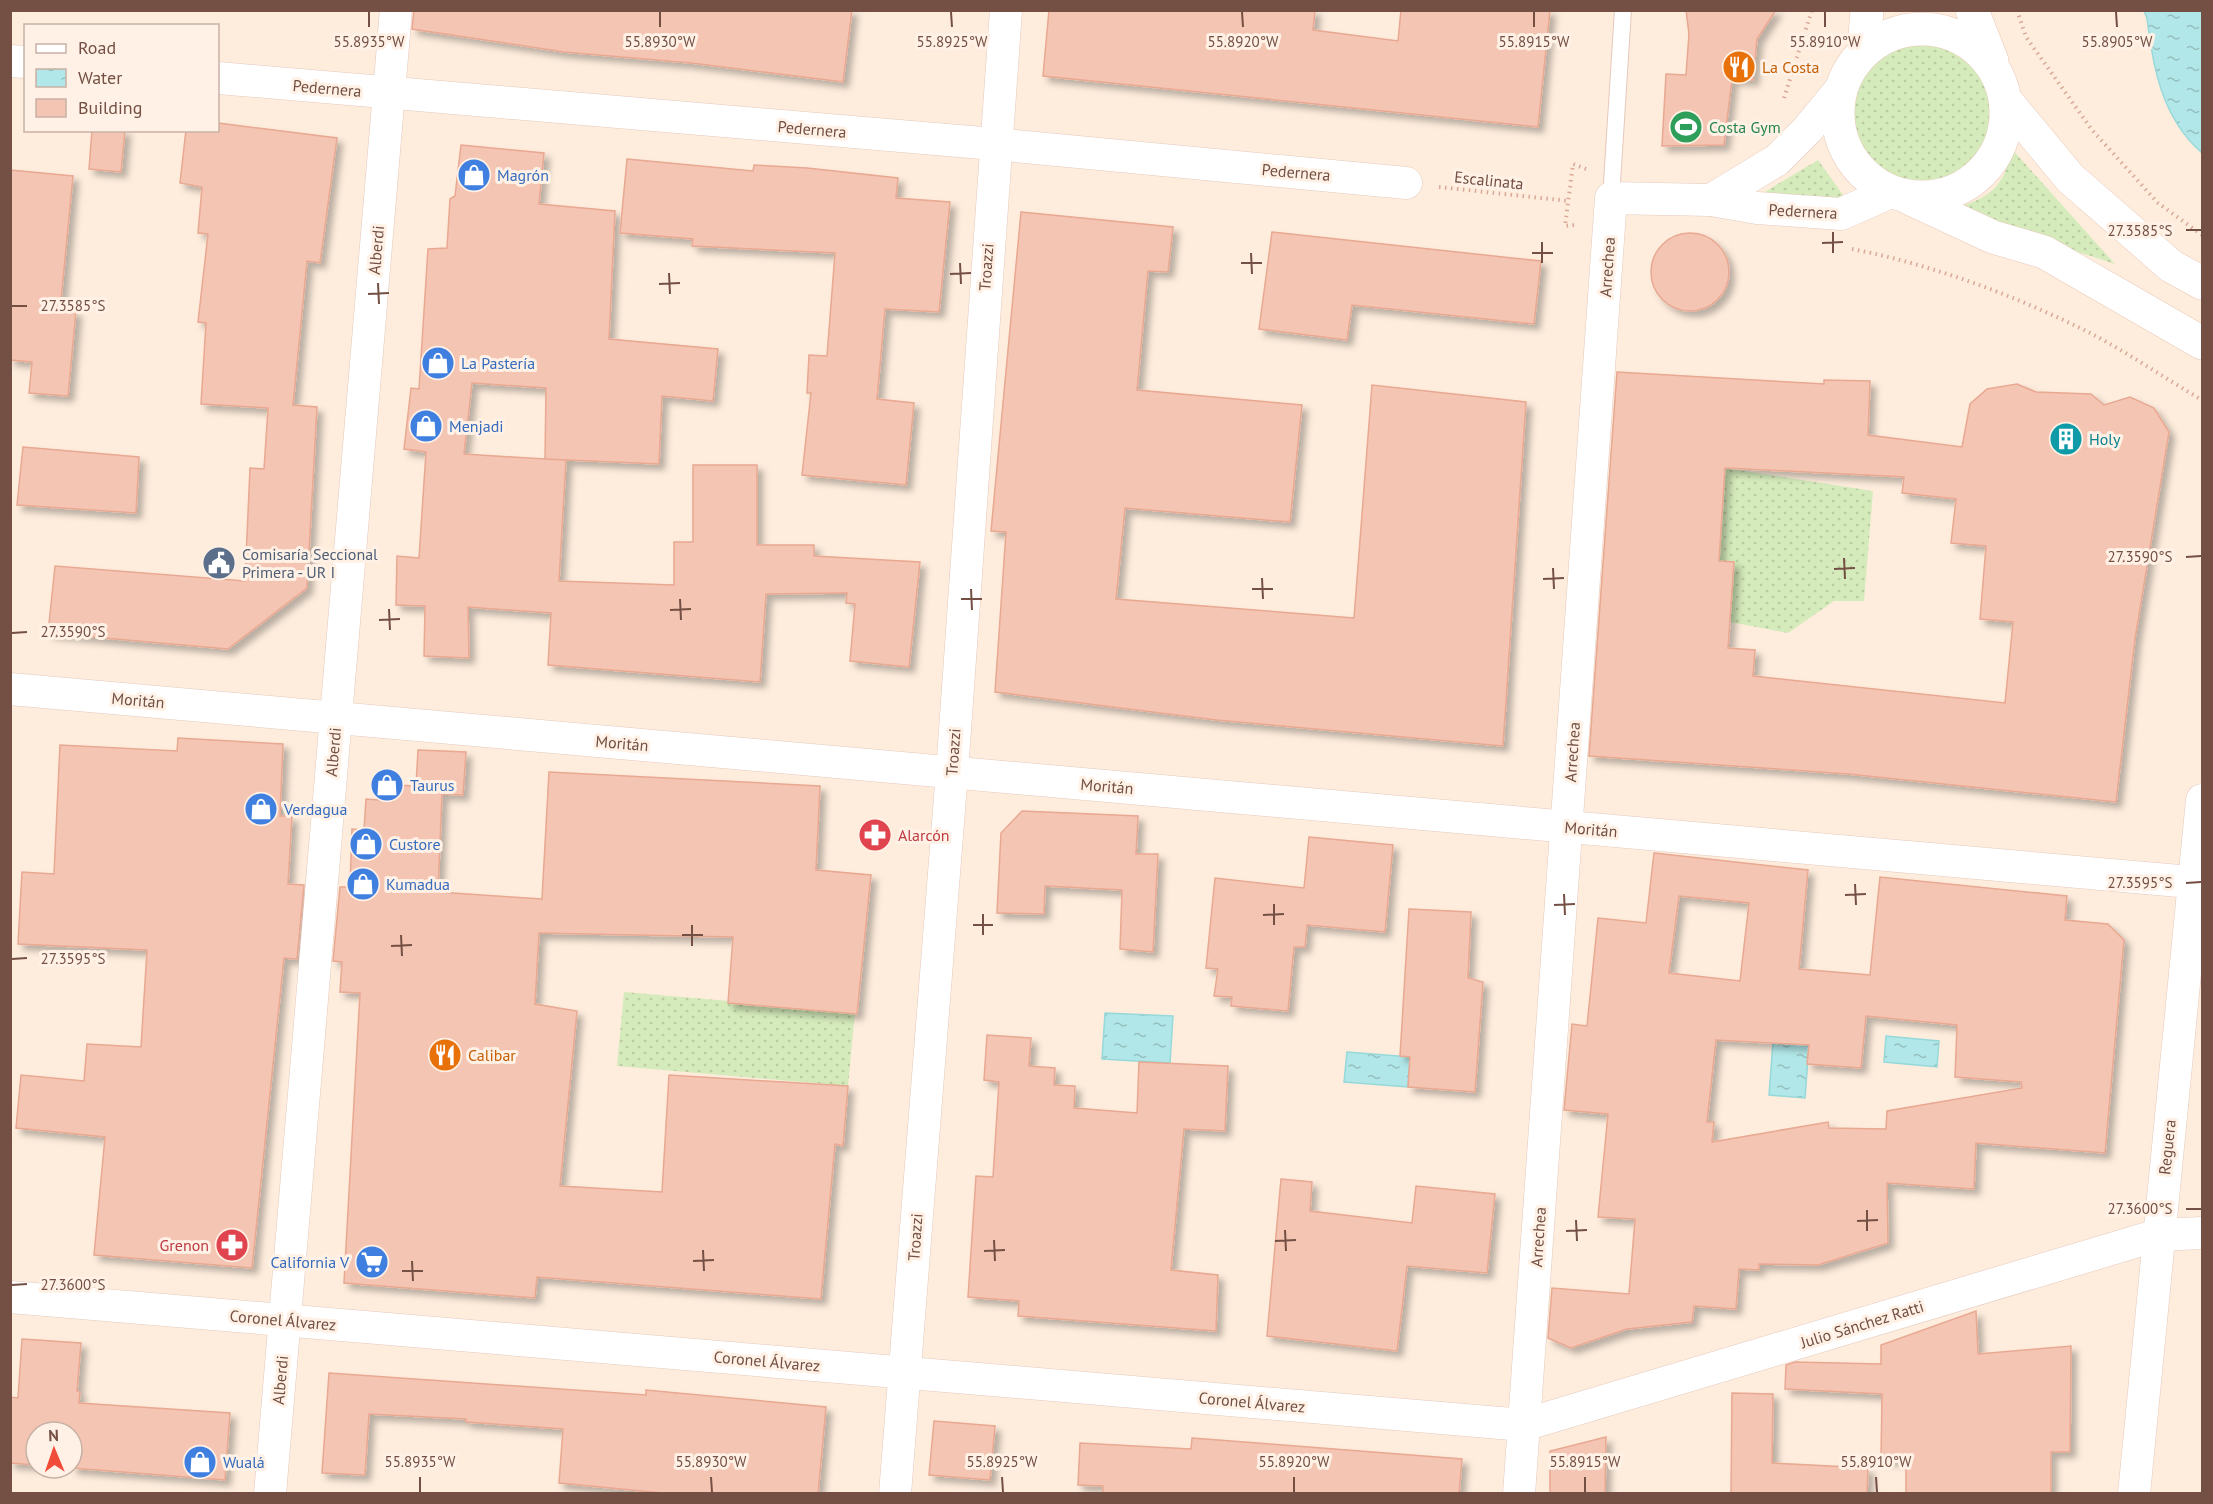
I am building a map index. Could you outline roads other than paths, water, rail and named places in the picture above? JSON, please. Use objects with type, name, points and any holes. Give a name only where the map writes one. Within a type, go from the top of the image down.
[{"type":"main road","points":[[1864,51],[1867,10]]},
{"type":"main road","points":[[1897,194],[1931,197],[1957,190],[1980,176],[1996,154],[2006,129],[2007,102],[2002,83],[1993,66],[1972,10]]},
{"type":"main road","points":[[1993,66],[1973,44],[1946,31],[1917,28],[1888,35],[1864,51],[1849,69],[1840,90],[1837,115],[1841,139],[1852,161],[1869,179],[1897,194],[1993,237],[2044,252],[2202,343]]},
{"type":"main road","points":[[2007,102],[2070,178],[2170,266],[2202,283]]},
{"type":"street","name":"Alberdi","points":[[270,1494],[396,10]]},
{"type":"street","name":"Troazzi","points":[[895,1494],[952,772],[994,144],[1006,10]]},
{"type":"street","name":"Pedernera","points":[[219,78],[994,144],[1406,183]]},
{"type":"street","points":[[1711,200],[1777,160],[1808,130],[1840,90]]},
{"type":"street","name":"Pedernera","points":[[1611,198],[1711,200],[1757,208],[1841,214],[1897,194]]},
{"type":"street","name":"Arrechea","points":[[1519,1494],[1611,198]]},
{"type":"street","name":"Moritán","points":[[10,689],[2198,883]]},
{"type":"street","name":"Reguera","points":[[2134,1494],[2158,1236],[2198,883],[2202,800]]},
{"type":"street","name":"Julio Sánchez Ratti","points":[[1524,1425],[2158,1236],[2202,1233]]},
{"type":"street","name":"Coronel Álvarez","points":[[10,1297],[1524,1425]]},
{"type":"lane","name":"Arrechea","points":[[1611,198],[1623,10]]},
{"type":"water","points":[[2144,11],[2202,11],[2202,153],[2177,124],[2162,91],[2156,73]]},
{"type":"water","points":[[1105,1013],[1173,1016],[1170,1063],[1102,1059]]},
{"type":"water","points":[[1886,1036],[1939,1041],[1937,1067],[1884,1062]]},
{"type":"water","points":[[1773,1042],[1809,1045],[1805,1098],[1769,1095]]},
{"type":"water","points":[[1347,1052],[1410,1057],[1408,1087],[1344,1082]]},
{"type":"place","name":"La Costa","points":[[1739,67]]},
{"type":"place","name":"Costa Gym","points":[[1686,127]]},
{"type":"place","name":"Magrón","points":[[474,175]]},
{"type":"place","name":"La Pastería","points":[[438,363]]},
{"type":"place","name":"Menjadi","points":[[426,426]]},
{"type":"place","name":"Holy","points":[[2066,439]]},
{"type":"place","name":"Comisaría Seccional Primera - UR I","points":[[219,563]]},
{"type":"place","name":"Taurus","points":[[387,785]]},
{"type":"place","name":"Verdagua","points":[[261,809]]},
{"type":"place","name":"Alarcón","points":[[875,835]]},
{"type":"place","name":"Custore","points":[[366,844]]},
{"type":"place","name":"Kumadua","points":[[363,884]]},
{"type":"place","name":"Calibar","points":[[445,1055]]},
{"type":"place","name":"Grenon","points":[[232,1245]]},
{"type":"place","name":"California V","points":[[372,1262]]},
{"type":"place","name":"Wualá","points":[[200,1462]]}]
